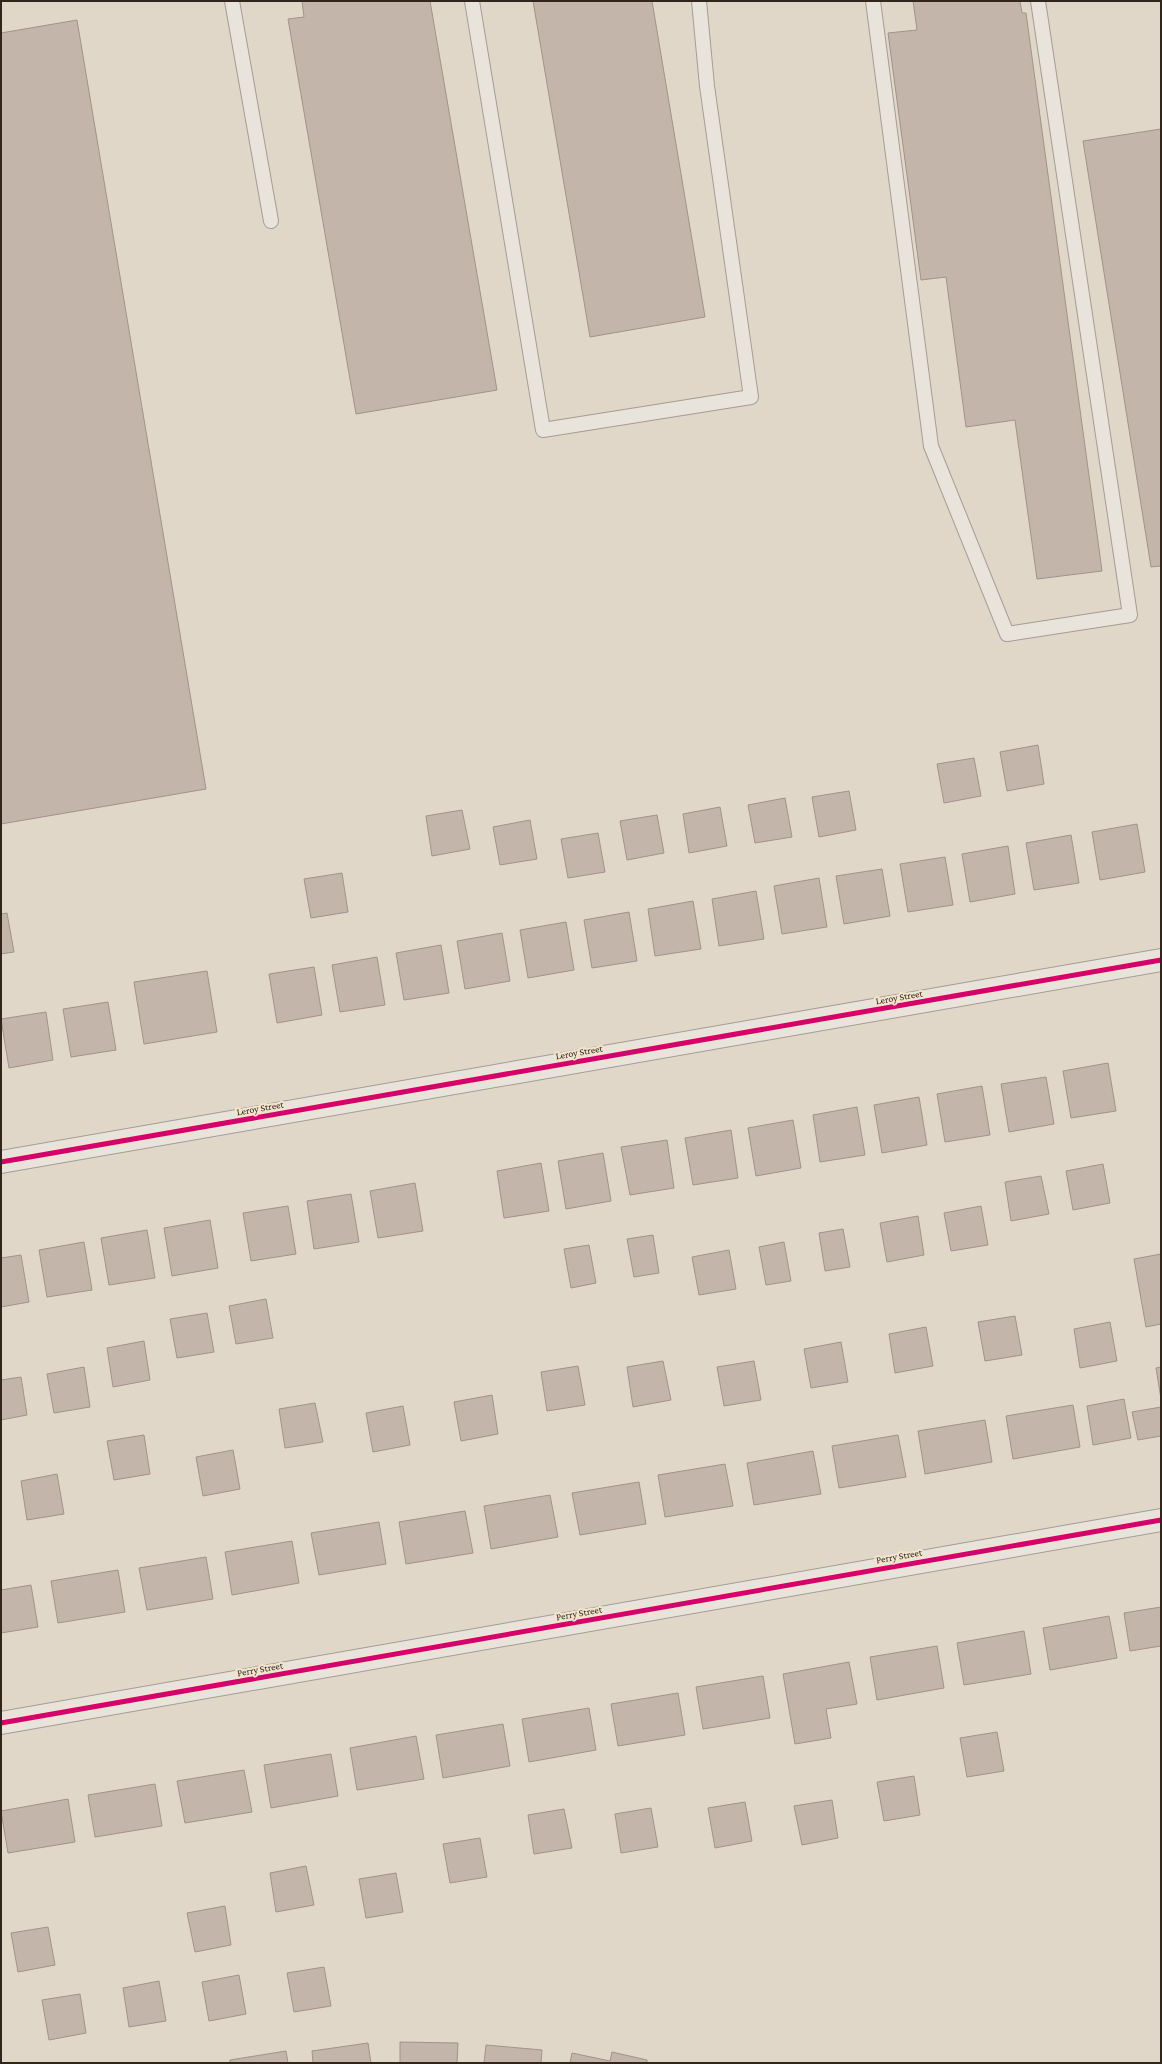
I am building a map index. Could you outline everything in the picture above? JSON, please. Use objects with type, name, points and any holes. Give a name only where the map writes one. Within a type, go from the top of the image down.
[{"type":"street","name":"Leroy Street","points":[[1,1162],[1161,960]]},
{"type":"street","name":"Perry Street","points":[[1,1723],[1161,1520]]},
{"type":"lane","points":[[232,1],[271,220]]},
{"type":"lane","points":[[472,1],[543,430],[751,397],[707,86],[699,1]]},
{"type":"lane","points":[[873,1],[931,446],[1007,634],[1130,615],[1038,1]]},
{"type":"building","points":[[302,1],[430,1],[497,390],[356,414],[288,19],[304,17]]},
{"type":"building","points":[[533,1],[652,1],[705,317],[590,337]]},
{"type":"building","points":[[913,1],[1020,1],[1022,13],[1026,13],[1102,571],[1037,579],[1015,420],[966,427],[946,277],[921,280],[888,33],[917,30]]},
{"type":"building","points":[[77,20],[206,789],[1,824],[1,33]]},
{"type":"building","points":[[1161,129],[1161,566],[1151,567],[1083,141]]},
{"type":"building","points":[[1038,745],[1044,784],[1007,791],[1000,752]]},
{"type":"building","points":[[974,758],[981,796],[944,803],[937,764]]},
{"type":"building","points":[[849,791],[856,830],[819,837],[812,797]]},
{"type":"building","points":[[785,798],[792,837],[755,843],[748,805]]},
{"type":"building","points":[[720,807],[727,846],[689,853],[683,814]]},
{"type":"building","points":[[462,810],[470,849],[432,856],[426,816]]},
{"type":"building","points":[[657,815],[664,853],[627,860],[620,821]]},
{"type":"building","points":[[530,820],[537,859],[500,865],[493,827]]},
{"type":"building","points":[[1137,824],[1145,872],[1100,880],[1092,832]]},
{"type":"building","points":[[598,833],[605,872],[568,878],[561,839]]},
{"type":"building","points":[[1071,835],[1079,883],[1034,890],[1026,843]]},
{"type":"building","points":[[1008,846],[1015,894],[970,902],[962,854]]},
{"type":"building","points":[[945,857],[953,905],[908,912],[900,864]]},
{"type":"building","points":[[882,869],[890,916],[844,924],[836,876]]},
{"type":"building","points":[[342,873],[348,912],[311,918],[304,879]]},
{"type":"building","points":[[819,878],[827,927],[782,934],[774,886]]},
{"type":"building","points":[[756,891],[764,939],[719,946],[712,899]]},
{"type":"building","points":[[693,901],[701,949],[655,956],[648,909]]},
{"type":"building","points":[[629,912],[637,961],[592,968],[584,920]]},
{"type":"building","points":[[7,913],[14,952],[1,954],[1,914]]},
{"type":"building","points":[[566,922],[574,970],[528,978],[520,930]]},
{"type":"building","points":[[502,933],[510,981],[465,989],[457,941]]},
{"type":"building","points":[[441,945],[449,993],[404,1000],[396,953]]},
{"type":"building","points":[[377,957],[385,1005],[340,1012],[332,965]]},
{"type":"building","points":[[314,967],[322,1015],[277,1023],[269,974]]},
{"type":"building","points":[[207,971],[217,1032],[144,1044],[134,982]]},
{"type":"building","points":[[108,1002],[116,1050],[71,1057],[63,1009]]},
{"type":"building","points":[[46,1012],[53,1060],[9,1068],[1,1019]]},
{"type":"building","points":[[1108,1063],[1116,1111],[1071,1118],[1063,1071]]},
{"type":"building","points":[[1046,1077],[1054,1124],[1009,1132],[1001,1084]]},
{"type":"building","points":[[982,1086],[990,1135],[945,1142],[937,1094]]},
{"type":"building","points":[[919,1097],[927,1145],[882,1153],[874,1105]]},
{"type":"building","points":[[857,1107],[865,1155],[820,1162],[813,1115]]},
{"type":"building","points":[[793,1120],[801,1168],[756,1176],[748,1128]]},
{"type":"building","points":[[731,1130],[738,1178],[693,1185],[685,1138]]},
{"type":"building","points":[[667,1140],[674,1188],[630,1195],[621,1147]]},
{"type":"building","points":[[603,1153],[611,1201],[566,1209],[558,1161]]},
{"type":"building","points":[[541,1163],[549,1211],[504,1218],[497,1171]]},
{"type":"building","points":[[1103,1164],[1110,1203],[1073,1210],[1066,1171]]},
{"type":"building","points":[[1041,1176],[1049,1214],[1011,1221],[1005,1182]]},
{"type":"building","points":[[415,1183],[423,1231],[378,1238],[370,1191]]},
{"type":"building","points":[[351,1194],[359,1242],[314,1249],[307,1201]]},
{"type":"building","points":[[288,1206],[296,1254],[251,1261],[243,1213]]},
{"type":"building","points":[[981,1206],[988,1245],[951,1251],[944,1213]]},
{"type":"building","points":[[918,1216],[924,1255],[887,1262],[880,1223]]},
{"type":"building","points":[[210,1220],[218,1268],[172,1276],[164,1228]]},
{"type":"building","points":[[843,1229],[850,1267],[825,1271],[819,1233]]},
{"type":"building","points":[[147,1230],[155,1278],[109,1285],[101,1238]]},
{"type":"building","points":[[653,1235],[659,1273],[634,1277],[627,1239]]},
{"type":"building","points":[[84,1242],[92,1290],[47,1297],[39,1250]]},
{"type":"building","points":[[784,1242],[791,1281],[766,1285],[759,1247]]},
{"type":"building","points":[[589,1245],[596,1283],[571,1288],[564,1249]]},
{"type":"building","points":[[729,1250],[736,1289],[699,1295],[692,1257]]},
{"type":"building","points":[[1161,1254],[1161,1324],[1146,1327],[1134,1259]]},
{"type":"building","points":[[21,1255],[29,1302],[1,1307],[1,1258]]},
{"type":"building","points":[[266,1299],[273,1338],[236,1344],[229,1306]]},
{"type":"building","points":[[207,1313],[214,1352],[177,1358],[170,1319]]},
{"type":"building","points":[[1015,1316],[1022,1355],[985,1361],[978,1322]]},
{"type":"building","points":[[1110,1322],[1117,1361],[1080,1368],[1074,1329]]},
{"type":"building","points":[[926,1327],[933,1366],[895,1373],[889,1334]]},
{"type":"building","points":[[144,1341],[150,1380],[113,1387],[107,1348]]},
{"type":"building","points":[[841,1342],[848,1382],[811,1388],[804,1349]]},
{"type":"building","points":[[663,1361],[671,1400],[633,1407],[627,1367]]},
{"type":"building","points":[[754,1361],[761,1400],[724,1406],[717,1367]]},
{"type":"building","points":[[578,1366],[585,1405],[547,1411],[541,1372]]},
{"type":"building","points":[[84,1367],[90,1407],[54,1413],[47,1374]]},
{"type":"building","points":[[1161,1367],[1161,1399],[1156,1368]]},
{"type":"building","points":[[21,1377],[27,1415],[1,1420],[1,1380]]},
{"type":"building","points":[[492,1395],[498,1434],[461,1441],[454,1402]]},
{"type":"building","points":[[1124,1399],[1131,1438],[1093,1445],[1087,1406]]},
{"type":"building","points":[[315,1403],[323,1442],[285,1448],[279,1409]]},
{"type":"building","points":[[1073,1405],[1080,1447],[1013,1459],[1006,1416]]},
{"type":"building","points":[[403,1406],[410,1445],[373,1452],[366,1413]]},
{"type":"building","points":[[1161,1407],[1161,1436],[1138,1440],[1132,1412]]},
{"type":"building","points":[[985,1420],[992,1462],[925,1474],[918,1431]]},
{"type":"building","points":[[144,1435],[150,1474],[114,1480],[107,1441]]},
{"type":"building","points":[[898,1435],[906,1477],[839,1488],[832,1446]]},
{"type":"building","points":[[233,1450],[240,1489],[203,1496],[196,1457]]},
{"type":"building","points":[[813,1451],[821,1494],[754,1505],[747,1463]]},
{"type":"building","points":[[725,1464],[733,1506],[665,1517],[658,1475]]},
{"type":"building","points":[[57,1474],[64,1514],[27,1520],[21,1481]]},
{"type":"building","points":[[639,1482],[646,1524],[580,1535],[572,1493]]},
{"type":"building","points":[[550,1495],[558,1537],[491,1549],[484,1506]]},
{"type":"building","points":[[465,1511],[473,1553],[406,1564],[399,1522]]},
{"type":"building","points":[[379,1522],[386,1564],[319,1575],[311,1533]]},
{"type":"building","points":[[292,1541],[299,1583],[232,1595],[225,1552]]},
{"type":"building","points":[[206,1557],[213,1599],[147,1610],[139,1568]]},
{"type":"building","points":[[118,1570],[125,1612],[58,1623],[51,1581]]},
{"type":"building","points":[[31,1585],[38,1627],[1,1633],[1,1590]]},
{"type":"building","points":[[1161,1607],[1161,1646],[1130,1651],[1124,1613]]},
{"type":"building","points":[[1109,1616],[1117,1658],[1050,1670],[1043,1628]]},
{"type":"building","points":[[1024,1631],[1031,1674],[964,1685],[957,1643]]},
{"type":"building","points":[[937,1646],[944,1688],[877,1700],[870,1657]]},
{"type":"building","points":[[849,1662],[857,1704],[826,1709],[831,1738],[795,1744],[783,1674]]},
{"type":"building","points":[[763,1676],[770,1718],[703,1729],[696,1687]]},
{"type":"building","points":[[678,1693],[685,1735],[618,1746],[611,1704]]},
{"type":"building","points":[[589,1708],[596,1750],[529,1762],[522,1719]]},
{"type":"building","points":[[503,1724],[510,1766],[443,1778],[436,1735]]},
{"type":"building","points":[[997,1732],[1004,1771],[967,1777],[960,1738]]},
{"type":"building","points":[[416,1736],[424,1779],[357,1790],[350,1748]]},
{"type":"building","points":[[331,1754],[338,1796],[271,1808],[264,1765]]},
{"type":"building","points":[[244,1770],[252,1812],[185,1823],[177,1781]]},
{"type":"building","points":[[914,1776],[920,1815],[884,1821],[877,1782]]},
{"type":"building","points":[[155,1784],[162,1826],[95,1837],[88,1795]]},
{"type":"building","points":[[68,1799],[75,1842],[8,1853],[1,1811]]},
{"type":"building","points":[[832,1800],[838,1838],[802,1845],[794,1806]]},
{"type":"building","points":[[745,1802],[752,1841],[715,1848],[708,1808]]},
{"type":"building","points":[[651,1808],[658,1847],[621,1853],[615,1814]]},
{"type":"building","points":[[564,1809],[572,1848],[534,1854],[528,1815]]},
{"type":"building","points":[[480,1838],[487,1877],[450,1883],[443,1844]]},
{"type":"building","points":[[306,1866],[314,1905],[276,1912],[270,1873]]},
{"type":"building","points":[[396,1873],[403,1912],[366,1918],[359,1879]]},
{"type":"building","points":[[225,1906],[231,1945],[195,1952],[187,1913]]},
{"type":"building","points":[[48,1927],[55,1965],[18,1972],[11,1933]]},
{"type":"building","points":[[324,1967],[331,2006],[294,2012],[287,1973]]},
{"type":"building","points":[[239,1975],[246,2014],[209,2021],[202,1982]]},
{"type":"building","points":[[159,1981],[166,2021],[129,2027],[123,1988]]},
{"type":"building","points":[[80,1994],[86,2033],[49,2040],[42,2000]]},
{"type":"building","points":[[400,2042],[458,2043],[457,2063],[400,2063]]},
{"type":"building","points":[[368,2043],[371,2063],[313,2063],[312,2051]]},
{"type":"building","points":[[486,2045],[542,2050],[541,2063],[484,2063]]},
{"type":"building","points":[[286,2051],[288,2063],[230,2063],[230,2060]]},
{"type":"building","points":[[612,2052],[647,2060],[647,2063],[570,2063],[572,2053],[610,2061]]},
{"type":"cycle path","points":[[1,1162],[1161,960]]},
{"type":"cycle path","points":[[1,1723],[1161,1520]]}]
